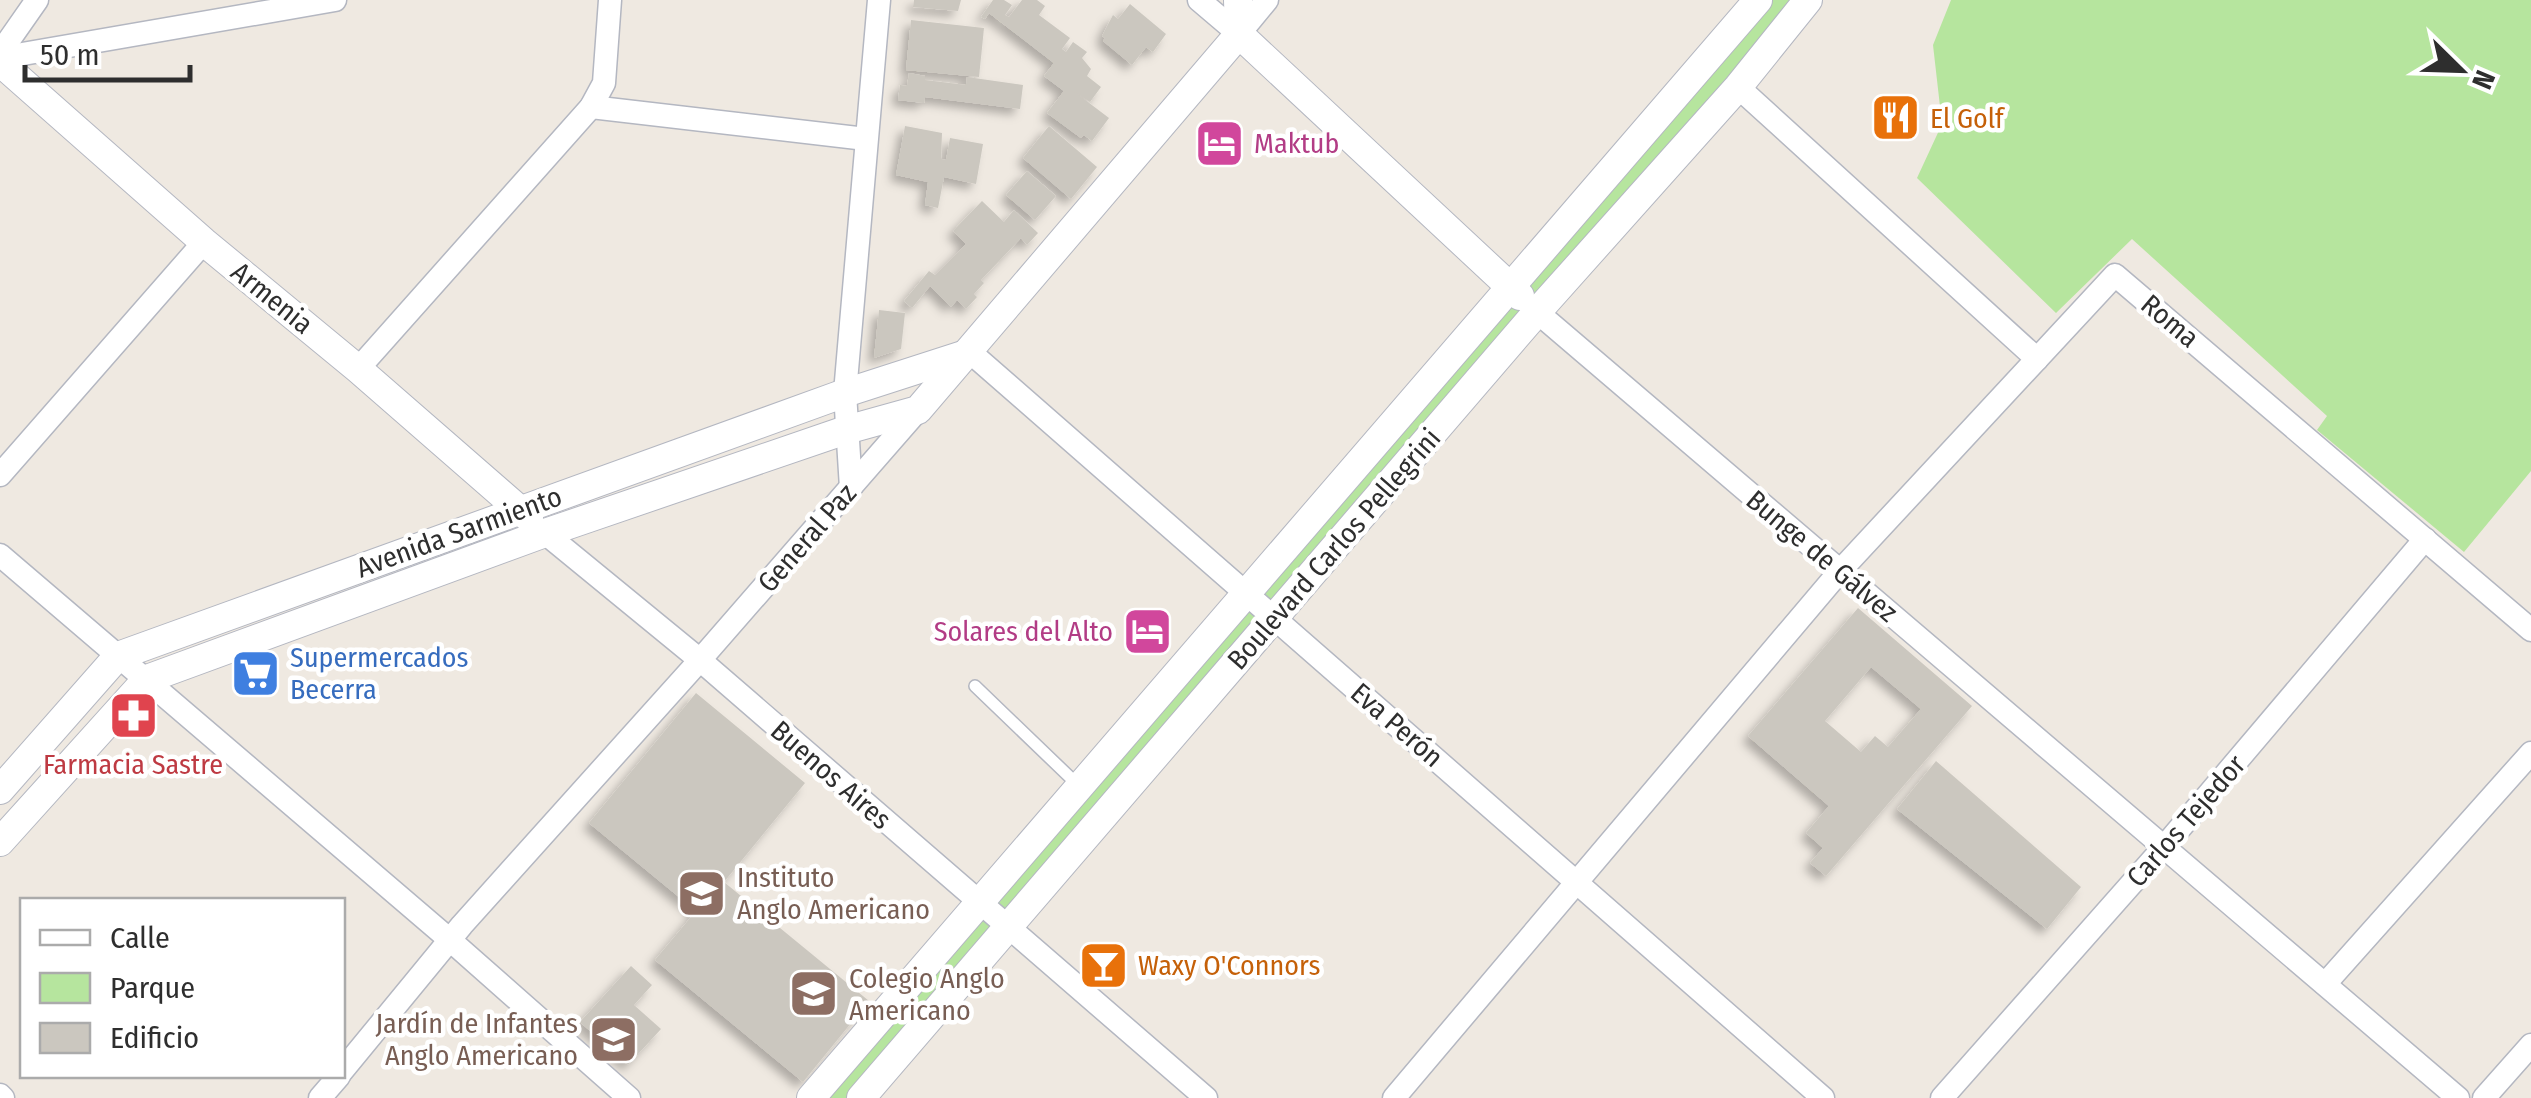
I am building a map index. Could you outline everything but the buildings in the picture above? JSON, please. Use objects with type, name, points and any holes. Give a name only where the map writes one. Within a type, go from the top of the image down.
[{"type":"street","points":[[0,58],[38,0]]},
{"type":"street","points":[[0,58],[335,0]]},
{"type":"street","points":[[358,369],[591,107],[604,83],[610,0]]},
{"type":"street","points":[[851,488],[845,393],[879,0]]},
{"type":"street","name":"Bunge de Gálvez","points":[[1199,0],[1537,312],[2458,1098]]},
{"type":"street","points":[[1238,0],[1239,34]]},
{"type":"street","name":"General Paz","points":[[345,1068],[450,940],[970,352],[1267,0]]},
{"type":"street","name":"Boulevard Carlos Pellegrini","points":[[811,1098],[1758,0]]},
{"type":"street","name":"Boulevard Carlos Pellegrini","points":[[861,1098],[1537,312],[1738,87],[1808,0]]},
{"type":"street","name":"Armenia","points":[[0,58],[204,242],[358,369],[545,533]]},
{"type":"street","points":[[1738,87],[2037,358]]},
{"type":"street","points":[[591,107],[866,139]]},
{"type":"street","points":[[0,475],[204,242]]},
{"type":"street","name":"Roma","points":[[1394,1098],[1840,571],[2115,275],[2531,630]]},
{"type":"street","name":"Avenida Sarmiento","points":[[0,790],[118,656],[845,393],[970,352]]},
{"type":"street","name":"Eva Perón","points":[[970,352],[1823,1098]]},
{"type":"street","name":"Avenida Sarmiento","points":[[0,842],[147,679],[545,533],[846,430],[918,410]]},
{"type":"street","name":"Buenos Aires","points":[[545,533],[700,660],[1206,1098]]},
{"type":"street","name":"Carlos Tejedor","points":[[1942,1098],[2164,847],[2425,539]]},
{"type":"street","points":[[0,556],[629,1098]]},
{"type":"street","points":[[2325,984],[2531,753]]},
{"type":"street","points":[[2484,1098],[2531,1045]]},
{"type":"street","name":"General Paz","points":[[320,1098],[337,1078]]},
{"type":"lane","points":[[975,686],[1079,786]]},
{"type":"green space","points":[[1758,0],[1807,0],[1007,927],[978,901]]},
{"type":"green space","points":[[1951,0],[2531,0],[2531,471],[2464,552],[2317,430],[2327,416],[2132,239],[2056,313],[1917,178],[1942,124],[1933,45]]},
{"type":"green space","points":[[978,903],[1005,930],[859,1098],[815,1098]]},
{"type":"place","name":"El Golf","points":[[1895,118]]},
{"type":"place","name":"Maktub","points":[[1219,143]]},
{"type":"place","name":"Solares del Alto","points":[[1148,631]]},
{"type":"place","name":"Supermercados Becerra","points":[[255,673]]},
{"type":"place","name":"Farmacia Sastre","points":[[133,716]]},
{"type":"place","name":"Instituto Anglo Americano","points":[[702,893]]},
{"type":"place","name":"Waxy O'Connors","points":[[1103,965]]},
{"type":"place","name":"Colegio Anglo Americano","points":[[814,994]]},
{"type":"place","name":"Jardín de Infantes Anglo Americano","points":[[613,1039]]}]
